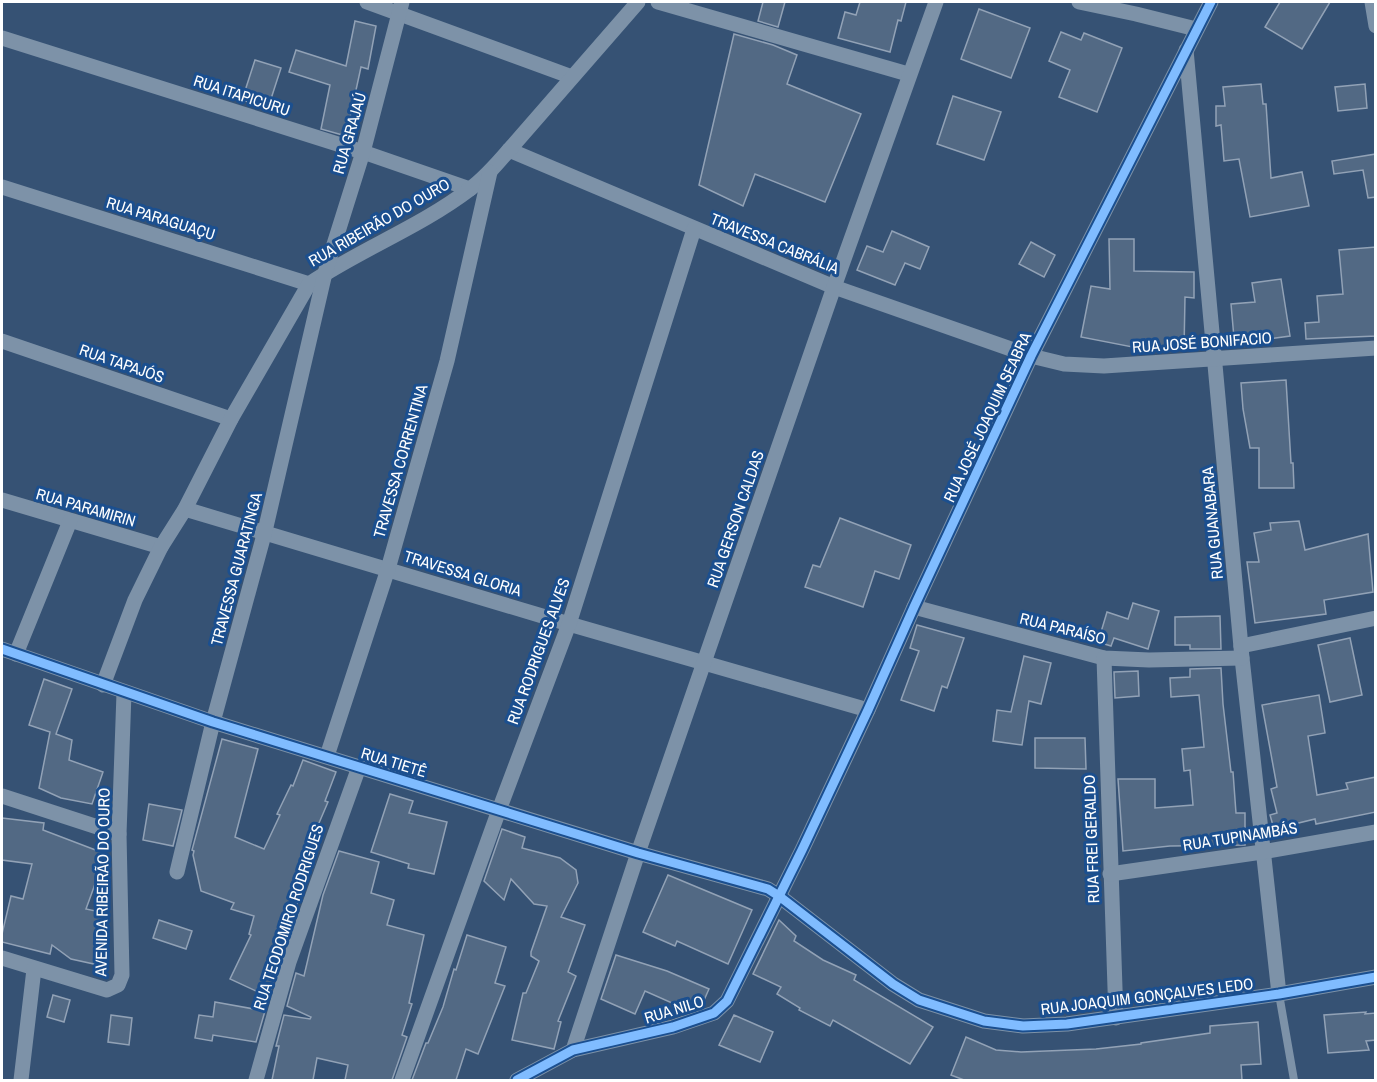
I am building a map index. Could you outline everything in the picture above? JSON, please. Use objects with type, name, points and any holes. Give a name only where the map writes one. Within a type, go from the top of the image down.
[{"type":"street","points":[[367,2],[401,7],[572,77]]},
{"type":"street","name":"RUA RIBEIRÃO DO OURO","points":[[185,509],[231,419],[309,284],[325,273],[417,224],[470,189],[490,172],[638,2]]},
{"type":"street","points":[[658,2],[909,74]]},
{"type":"street","name":"RUA GERSON CALDAS","points":[[573,1050],[704,662],[936,2]]},
{"type":"street","points":[[1079,2],[1196,29]]},
{"type":"street","name":"RUA JOSÉ JOAQUIM SEABRA","points":[[802,850],[1031,356],[1211,2]]},
{"type":"street","points":[[1372,2],[1376,26]]},
{"type":"street","name":"RUA GRAJAÚ","points":[[325,273],[363,152],[401,7]]},
{"type":"street","name":"RUA ITAPICURU","points":[[2,38],[363,152],[470,189]]},
{"type":"street","name":"RUA GUANABARA","points":[[1186,49],[1242,652],[1279,994]]},
{"type":"street","name":"TRAVESSA CABRÁLIA","points":[[509,150],[834,287],[1031,356]]},
{"type":"street","name":"TRAVESSA CORRENTINA","points":[[327,756],[387,569],[447,361],[490,172]]},
{"type":"street","name":"RUA PARAGUAÇU","points":[[2,188],[309,284]]},
{"type":"street","name":"RUA RODRIGUES ALVES","points":[[402,1080],[568,624],[694,229]]},
{"type":"street","name":"TRAVESSA GUARATINGA","points":[[177,872],[213,722],[265,531],[325,273]]},
{"type":"street","name":"RUA TAPAJÓS","points":[[2,341],[231,419]]},
{"type":"street","name":"RUA JOSÉ BONIFACIO","points":[[1031,356],[1064,364],[1104,366],[1376,348]]},
{"type":"street","name":"RUA PARAMIRIN","points":[[2,500],[161,547]]},
{"type":"street","points":[[103,685],[135,600],[161,547],[185,509]]},
{"type":"street","name":"TRAVESSA GLORIA","points":[[185,509],[265,531],[568,624],[868,710]]},
{"type":"street","points":[[9,651],[70,521]]},
{"type":"street","name":"RUA PARAÍSO","points":[[914,608],[1104,658],[1149,660],[1242,652],[1376,618]]},
{"type":"street","name":"RUA TIETÊ","points":[[9,651],[124,693],[213,722],[638,853],[768,890],[779,896]]},
{"type":"street","name":"RUA FREI GERALDO","points":[[1104,658],[1116,1018]]},
{"type":"street","name":"AVENIDA RIBEIRÃO DO OURO","points":[[2,958],[107,990],[118,985],[122,975],[119,834],[124,693]]},
{"type":"street","name":"RUA TEODOMIRO RODRIGUES","points":[[256,1080],[293,952],[359,767]]},
{"type":"street","points":[[2,796],[119,834]]},
{"type":"street","name":"RUA TUPINAMBÁS","points":[[1110,874],[1262,852],[1376,832]]},
{"type":"street","name":"RUA NILO","points":[[517,1080],[573,1050],[673,1027],[714,1013],[727,1000],[802,850]]},
{"type":"street","name":"RUA JOAQUIM GONÇALVES LEDO","points":[[779,896],[892,984],[919,1000],[984,1021],[1023,1026],[1068,1024],[1279,994],[1376,977]]},
{"type":"street","points":[[21,1080],[34,969]]},
{"type":"lane","points":[[1279,994],[1293,1080]]},
{"type":"building","points":[[763,2],[785,2],[778,27],[758,21]]},
{"type":"building","points":[[860,2],[906,2],[901,21],[898,20],[890,52],[838,38],[845,12],[856,15]]},
{"type":"building","points":[[1280,2],[1330,2],[1302,49],[1265,27]]},
{"type":"building","points":[[979,9],[1030,28],[1011,78],[961,59]]},
{"type":"building","points":[[355,21],[376,26],[368,69],[361,67],[346,136],[321,129],[330,85],[289,72],[296,50],[346,66]]},
{"type":"building","points":[[1061,32],[1081,40],[1084,33],[1122,48],[1097,112],[1059,97],[1070,70],[1049,61]]},
{"type":"building","points":[[734,34],[773,45],[797,55],[787,84],[861,114],[825,202],[755,174],[743,206],[699,185]]},
{"type":"building","points":[[255,60],[281,68],[268,108],[242,100]]},
{"type":"building","points":[[1261,84],[1263,104],[1266,104],[1271,178],[1302,172],[1309,206],[1250,217],[1239,159],[1224,161],[1221,125],[1216,126],[1216,106],[1225,106],[1223,87]]},
{"type":"building","points":[[1365,84],[1367,108],[1338,111],[1335,87]]},
{"type":"building","points":[[953,96],[1001,112],[984,160],[937,144]]},
{"type":"building","points":[[1376,154],[1376,197],[1368,198],[1363,170],[1334,174],[1332,161]]},
{"type":"building","points":[[892,231],[929,247],[920,269],[905,263],[895,285],[857,270],[867,246],[883,252]]},
{"type":"building","points":[[1109,239],[1134,239],[1134,271],[1194,272],[1194,298],[1185,297],[1184,350],[1133,349],[1133,347],[1081,337],[1091,286],[1110,289]]},
{"type":"building","points":[[1031,242],[1055,255],[1044,277],[1019,264]]},
{"type":"building","points":[[1376,247],[1376,336],[1306,339],[1305,323],[1319,322],[1317,296],[1343,294],[1339,250]]},
{"type":"building","points":[[1281,279],[1290,336],[1261,340],[1260,336],[1234,338],[1231,304],[1255,302],[1252,283]]},
{"type":"building","points":[[1286,380],[1294,488],[1259,488],[1259,448],[1250,448],[1241,383]]},
{"type":"building","points":[[840,518],[911,545],[899,579],[875,571],[863,607],[805,587],[813,565],[820,567]]},
{"type":"building","points":[[1299,521],[1305,550],[1368,534],[1373,592],[1324,600],[1326,614],[1255,623],[1247,562],[1259,562],[1254,533],[1271,530],[1270,523]]},
{"type":"building","points":[[1133,603],[1159,611],[1148,649],[1114,638],[1111,646],[1098,642],[1107,612],[1128,619]]},
{"type":"building","points":[[1220,616],[1221,649],[1190,649],[1190,645],[1175,645],[1175,617]]},
{"type":"building","points":[[917,625],[964,638],[947,688],[942,686],[934,711],[901,700],[919,651],[910,648]]},
{"type":"building","points":[[1350,638],[1362,695],[1330,702],[1318,645]]},
{"type":"building","points":[[1024,656],[1051,663],[1041,704],[1029,701],[1022,745],[993,741],[997,710],[1011,712]]},
{"type":"building","points":[[1221,668],[1236,813],[1245,813],[1245,845],[1170,846],[1123,851],[1118,779],[1155,779],[1155,808],[1193,805],[1190,770],[1184,771],[1182,749],[1204,747],[1199,695],[1171,697],[1170,678],[1190,677],[1190,669]]},
{"type":"building","points":[[1138,671],[1139,696],[1115,698],[1114,672]]},
{"type":"building","points":[[44,679],[72,689],[56,734],[72,740],[69,760],[103,772],[92,804],[61,798],[39,788],[50,732],[29,725]]},
{"type":"building","points":[[1319,695],[1325,733],[1308,736],[1317,795],[1348,789],[1346,783],[1376,777],[1376,812],[1316,824],[1315,819],[1274,829],[1270,815],[1277,813],[1271,789],[1277,787],[1262,705]]},
{"type":"building","points":[[1035,738],[1085,738],[1086,769],[1035,768]]},
{"type":"building","points":[[222,739],[258,749],[235,837],[264,849],[280,815],[277,814],[291,785],[293,786],[303,760],[336,772],[325,801],[328,802],[301,865],[310,869],[274,966],[277,967],[269,997],[230,979],[251,935],[249,934],[254,916],[231,909],[234,903],[201,891],[192,850]]},
{"type":"building","points":[[390,794],[413,801],[409,813],[447,822],[434,874],[408,868],[409,864],[371,852]]},
{"type":"building","points":[[149,804],[182,810],[173,846],[143,840]]},
{"type":"building","points":[[2,818],[44,823],[43,830],[106,854],[86,909],[105,913],[103,966],[71,959],[52,945],[50,954],[2,942],[11,896],[23,899],[32,864],[2,860]]},
{"type":"building","points":[[502,829],[525,837],[522,848],[560,858],[576,870],[578,883],[561,917],[585,925],[568,972],[576,976],[558,1021],[561,1022],[554,1049],[512,1040],[523,993],[526,993],[539,961],[531,956],[531,952],[547,906],[534,904],[511,879],[504,900],[484,881]]},
{"type":"building","points":[[339,851],[379,862],[371,893],[394,900],[387,925],[424,935],[409,1003],[412,1004],[402,1035],[407,1037],[392,1080],[345,1080],[348,1065],[317,1058],[313,1080],[272,1080],[279,1046],[276,1046],[284,1015],[310,1019],[311,1017],[287,1006],[296,973],[304,976],[323,895]]},
{"type":"building","points":[[668,875],[752,910],[728,964],[677,941],[675,946],[643,932]]},
{"type":"building","points":[[159,920],[192,931],[186,949],[153,938]]},
{"type":"building","points":[[779,920],[796,936],[794,941],[823,960],[856,975],[854,980],[933,1027],[910,1064],[833,1020],[830,1026],[799,1010],[800,1008],[777,994],[781,987],[753,974]]},
{"type":"building","points":[[467,935],[506,947],[495,983],[505,986],[478,1054],[466,1049],[456,1080],[412,1080],[443,1007]]},
{"type":"building","points":[[616,955],[667,971],[709,989],[701,1007],[690,1011],[645,991],[635,1014],[601,999]]},
{"type":"building","points":[[53,995],[70,1000],[64,1022],[47,1017]]},
{"type":"building","points":[[215,1002],[265,1011],[256,1042],[213,1035],[212,1041],[195,1038],[199,1015],[213,1017]]},
{"type":"building","points":[[1366,1012],[1365,1014],[1376,1013],[1376,1040],[1366,1041],[1369,1050],[1328,1053],[1324,1015]]},
{"type":"building","points":[[111,1015],[132,1018],[129,1045],[108,1042]]},
{"type":"building","points":[[734,1015],[773,1032],[760,1062],[719,1045]]},
{"type":"building","points":[[1258,1022],[1261,1064],[1241,1065],[1242,1080],[964,1080],[951,1075],[966,1037],[996,1050],[1021,1052],[1096,1049],[1210,1033],[1210,1026]]},
{"type":"cycle path","points":[[517,1080],[573,1050],[673,1027],[714,1013],[727,1001],[868,710],[1031,356],[1211,2]]},
{"type":"cycle path","points":[[2,649],[213,722],[638,853],[768,889],[893,984],[919,1000],[984,1021],[1023,1026],[1067,1024],[1279,994],[1376,977]]}]
